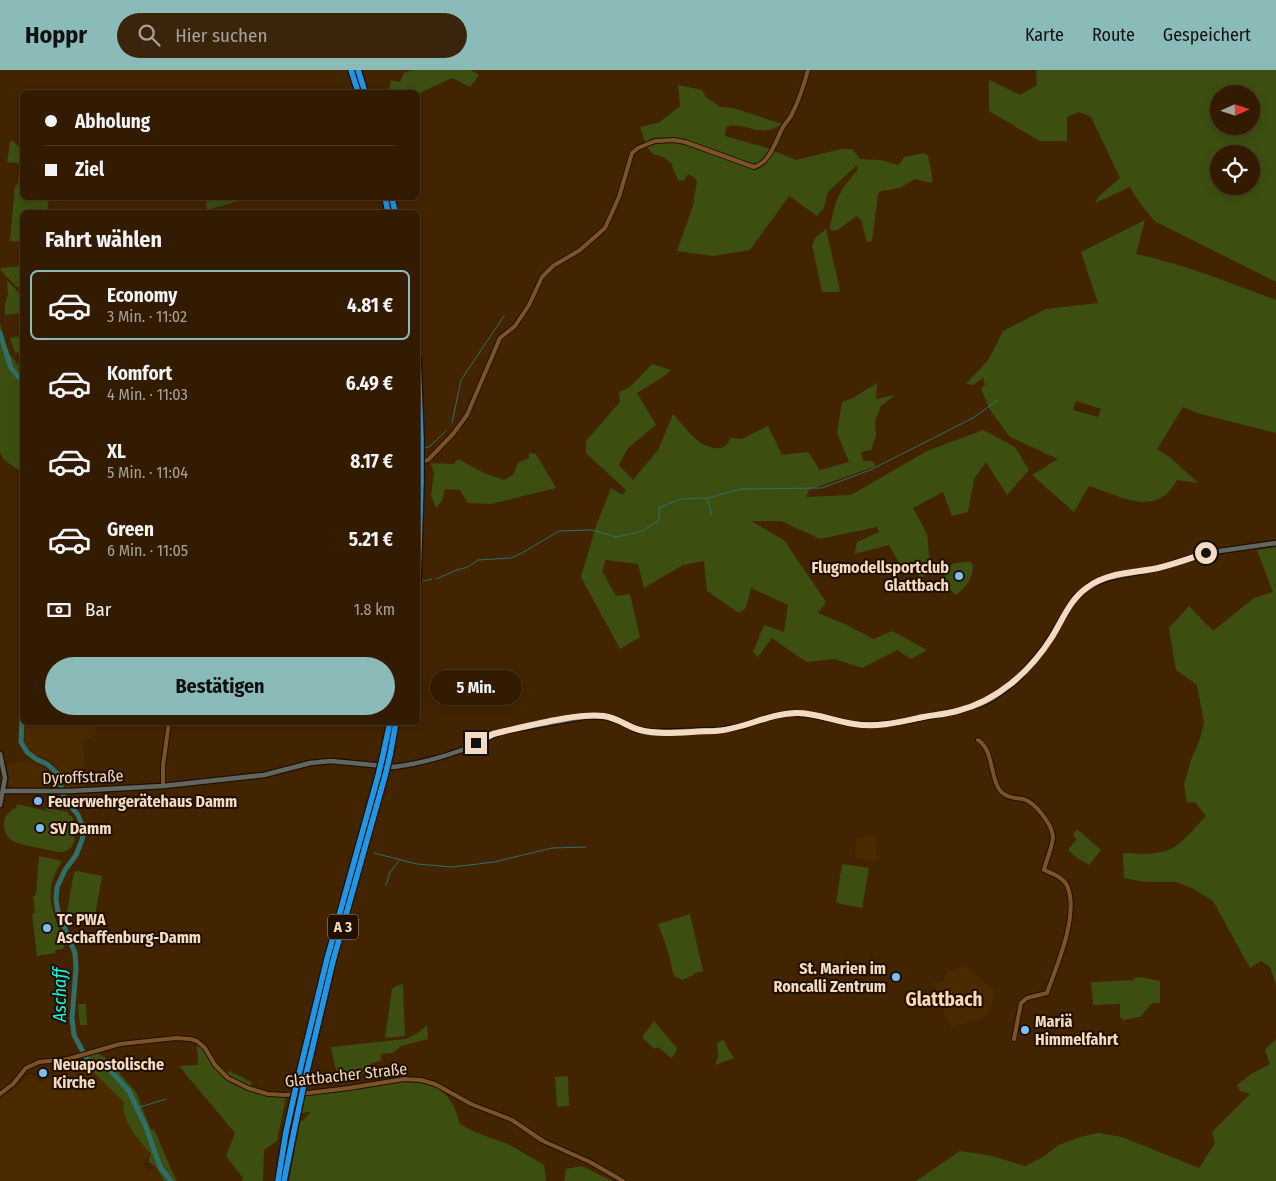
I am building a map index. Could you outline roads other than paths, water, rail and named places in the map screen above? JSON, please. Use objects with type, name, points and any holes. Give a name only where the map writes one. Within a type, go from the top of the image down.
[{"type":"highway","points":[[351,70],[357,90]]},
{"type":"highway","points":[[358,70],[364,90]]},
{"type":"highway","points":[[420,412],[420,482]]},
{"type":"highway","name":"A 3","points":[[387,755],[390,725]]},
{"type":"highway","name":"A 3","points":[[284,1181],[305,1079],[333,961],[395,725]]},
{"type":"highway","name":"A 3","points":[[278,1181],[286,1132],[326,960],[382,776]]},
{"type":"main road","name":"Dyroffstraße","points":[[3,791],[67,791],[164,786],[264,775],[313,762],[331,761],[394,767],[419,764],[464,749],[493,734],[588,716],[605,716],[638,730],[655,732],[727,730],[769,717],[790,713],[812,715],[867,726],[895,723],[957,711],[981,704],[993,698],[1017,680],[1045,647],[1074,599],[1090,585],[1108,578],[1158,568],[1206,553],[1276,543]]},
{"type":"main road","points":[[0,754],[4,770],[0,804]]},
{"type":"street","points":[[420,463],[428,460],[453,434],[467,415],[500,338],[515,326],[542,277],[553,266],[580,250],[605,228],[619,198],[632,153],[638,148],[655,141],[674,140],[685,142],[754,167],[760,165],[774,146],[784,125],[792,116],[808,70]]},
{"type":"street","points":[[164,786],[162,766],[169,725]]},
{"type":"street","points":[[978,740],[982,742],[988,755],[999,789],[1005,795],[1028,800],[1036,807],[1046,822],[1053,838],[1044,870],[1058,876],[1068,887],[1070,915],[1068,932],[1047,993],[1027,998],[1021,1003],[1014,1039]]},
{"type":"street","name":"Glattbacher Straße","points":[[0,1094],[13,1084],[22,1072],[32,1064],[68,1059],[120,1044],[176,1038],[190,1039],[202,1044],[215,1065],[228,1078],[257,1091],[277,1095],[349,1088],[393,1080],[421,1080],[442,1086],[471,1104],[512,1120],[543,1141],[590,1162],[623,1181]]},
{"type":"waterway","points":[[452,423],[461,380],[504,316]]},
{"type":"waterway","name":"Aschaff","points":[[0,333],[11,368],[20,379]]},
{"type":"waterway","points":[[436,579],[468,567],[478,560],[511,558],[559,531],[591,530],[617,537],[643,531],[659,520],[659,508],[680,499],[707,498],[741,489],[822,488],[870,470],[973,418],[998,400]]},
{"type":"waterway","points":[[424,448],[429,447],[446,431]]},
{"type":"waterway","points":[[707,498],[712,515]]},
{"type":"waterway","points":[[423,581],[432,579]]},
{"type":"waterway","name":"Aschaff","points":[[22,725],[21,742],[27,752],[47,764],[58,774],[64,798],[78,815],[84,830],[76,855],[65,870],[57,887],[56,900],[58,912],[75,953],[76,969],[72,1018],[74,1035],[89,1063],[110,1070],[129,1091],[146,1127],[160,1167],[171,1181]]},
{"type":"waterway","points":[[374,853],[417,864],[453,867],[494,862],[552,848],[586,847]]},
{"type":"waterway","points":[[386,885],[390,872],[399,861]]},
{"type":"waterway","points":[[137,1108],[166,1099]]},
{"type":"place","name":"Flugmodellsportclub Glattbach","points":[[959,576]]},
{"type":"place","name":"Feuerwehrgerätehaus Damm","points":[[38,801]]},
{"type":"place","name":"SV Damm","points":[[40,828]]},
{"type":"place","name":"TC PWA Aschaffenburg-Damm","points":[[47,928]]},
{"type":"place","name":"St. Marien im Roncalli Zentrum","points":[[896,977]]},
{"type":"place","name":"Mariä Himmelfahrt","points":[[1025,1030]]},
{"type":"place","name":"Neuapostolische Kirche","points":[[43,1073]]},
{"type":"district","name":"Glattbach","points":[[944,999]]}]
